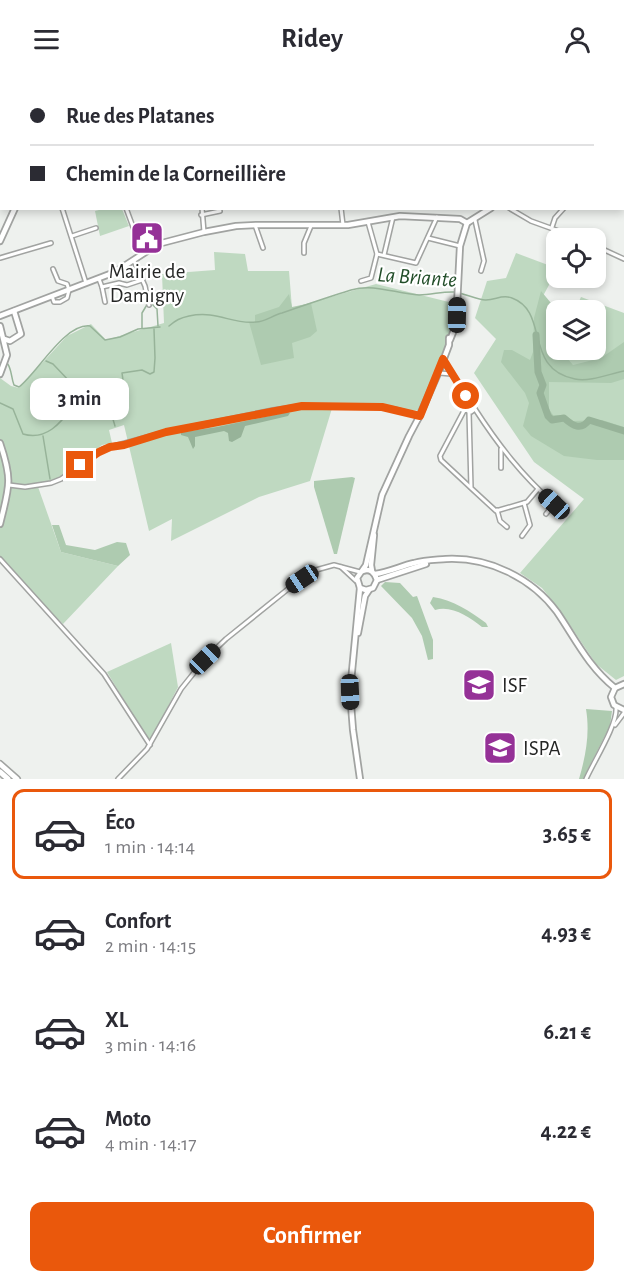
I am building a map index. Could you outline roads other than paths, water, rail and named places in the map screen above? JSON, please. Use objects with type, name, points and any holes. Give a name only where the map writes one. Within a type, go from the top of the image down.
[{"type":"highway","points":[[0,764],[17,779]]},
{"type":"highway","points":[[0,772],[8,779]]},
{"type":"main road","points":[[0,241],[4,225],[14,210]]},
{"type":"main road","points":[[360,779],[350,708],[360,588],[357,582],[382,495],[440,371],[456,326],[460,246],[467,224],[488,210]]},
{"type":"main road","points":[[1,316],[99,279],[134,261],[158,244],[204,232],[255,225],[343,225],[412,216],[460,219],[467,224]]},
{"type":"main road","points":[[7,340],[19,337],[22,332],[14,311]]},
{"type":"main road","points":[[0,326],[7,340],[7,359],[0,374]]},
{"type":"main road","points":[[0,443],[8,464],[9,485],[0,524]]},
{"type":"main road","points":[[353,653],[365,596],[375,587],[377,580],[371,565],[377,513]]},
{"type":"main road","points":[[361,572],[373,572],[437,560],[464,560],[507,571],[528,583],[544,597],[555,610],[586,660],[615,688]]},
{"type":"main road","points":[[377,580],[437,560]]},
{"type":"main road","points":[[360,588],[369,590]]},
{"type":"main road","points":[[624,684],[615,688],[611,697],[616,707],[624,711]]},
{"type":"street","points":[[63,210],[86,283]]},
{"type":"street","points":[[127,210],[143,254]]},
{"type":"street","points":[[202,210],[204,232]]},
{"type":"street","points":[[341,210],[343,225]]},
{"type":"street","points":[[412,210],[412,216]]},
{"type":"street","points":[[480,210],[481,216]]},
{"type":"street","points":[[512,210],[527,219],[552,227],[560,212]]},
{"type":"street","points":[[201,215],[220,211]]},
{"type":"street","points":[[384,255],[393,217]]},
{"type":"street","points":[[377,254],[416,263],[437,218]]},
{"type":"street","points":[[475,220],[483,261],[481,271]]},
{"type":"street","points":[[361,281],[371,278],[377,254],[368,221]]},
{"type":"street","points":[[255,225],[263,248]]},
{"type":"street","points":[[304,253],[304,243],[311,226]]},
{"type":"street","points":[[72,236],[96,228]]},
{"type":"street","points":[[428,238],[460,246]]},
{"type":"street","points":[[0,258],[51,243]]},
{"type":"street","points":[[606,251],[624,259]]},
{"type":"street","points":[[134,261],[149,303]]},
{"type":"street","points":[[52,296],[54,302],[60,303],[67,298],[69,290],[67,284],[58,281],[53,269]]},
{"type":"street","points":[[99,279],[105,302]]},
{"type":"street","points":[[102,286],[119,283],[124,286],[142,280]]},
{"type":"street","points":[[443,359],[501,449],[554,504]]},
{"type":"street","points":[[440,371],[451,374]]},
{"type":"street","points":[[469,402],[440,456],[441,460],[497,510],[500,521],[507,528]]},
{"type":"street","points":[[9,485],[25,487],[51,483],[61,479],[103,449],[166,432],[273,410],[302,406],[368,406],[405,411],[420,416]]},
{"type":"street","points":[[466,407],[469,412],[471,488]]},
{"type":"street","points":[[469,412],[475,409]]},
{"type":"street","points":[[501,449],[501,468]]},
{"type":"street","points":[[497,510],[524,502],[538,489]]},
{"type":"street","points":[[546,514],[558,499]]},
{"type":"street","points":[[522,536],[531,525],[524,502]]},
{"type":"street","points":[[0,559],[105,674],[150,745]]},
{"type":"street","points":[[118,779],[150,745],[181,689],[205,659],[226,639],[288,589],[322,567],[340,567],[361,572]]},
{"type":"street","points":[[340,567],[350,573],[357,582]]},
{"type":"street","points":[[612,729],[617,715],[616,707]]},
{"type":"street","points":[[586,779],[602,746],[624,711]]},
{"type":"waterway","name":"La Briante","points":[[169,326],[181,318],[199,315],[259,322],[360,288],[377,288],[419,295],[455,292],[484,300],[508,297],[523,305],[531,315],[542,353],[559,373],[575,379],[587,379],[624,371]]},
{"type":"waterway","points":[[142,328],[142,313],[148,303],[157,309],[158,326]]},
{"type":"waterway","name":"La Briante","points":[[7,363],[14,385],[19,387],[62,340],[81,327],[90,326],[105,340],[120,337],[138,329],[160,327]]},
{"type":"waterway","points":[[115,426],[112,416],[105,411],[122,390],[122,373],[142,370],[150,374],[154,372],[154,329]]},
{"type":"waterway","points":[[536,335],[538,372],[543,385],[540,393],[548,416],[552,420],[564,418],[577,426],[589,420],[624,431]]},
{"type":"waterway","points":[[46,361],[53,364],[92,405],[105,411]]},
{"type":"waterway","points":[[0,403],[13,409],[23,434],[31,436],[46,433],[52,429],[73,406],[82,411],[90,403]]},
{"type":"waterway","points":[[43,436],[50,479]]},
{"type":"place","name":"Mairie de Damigny","points":[[147,238]]},
{"type":"place","name":"ISF","points":[[479,685]]},
{"type":"place","name":"ISPA","points":[[500,748]]}]
